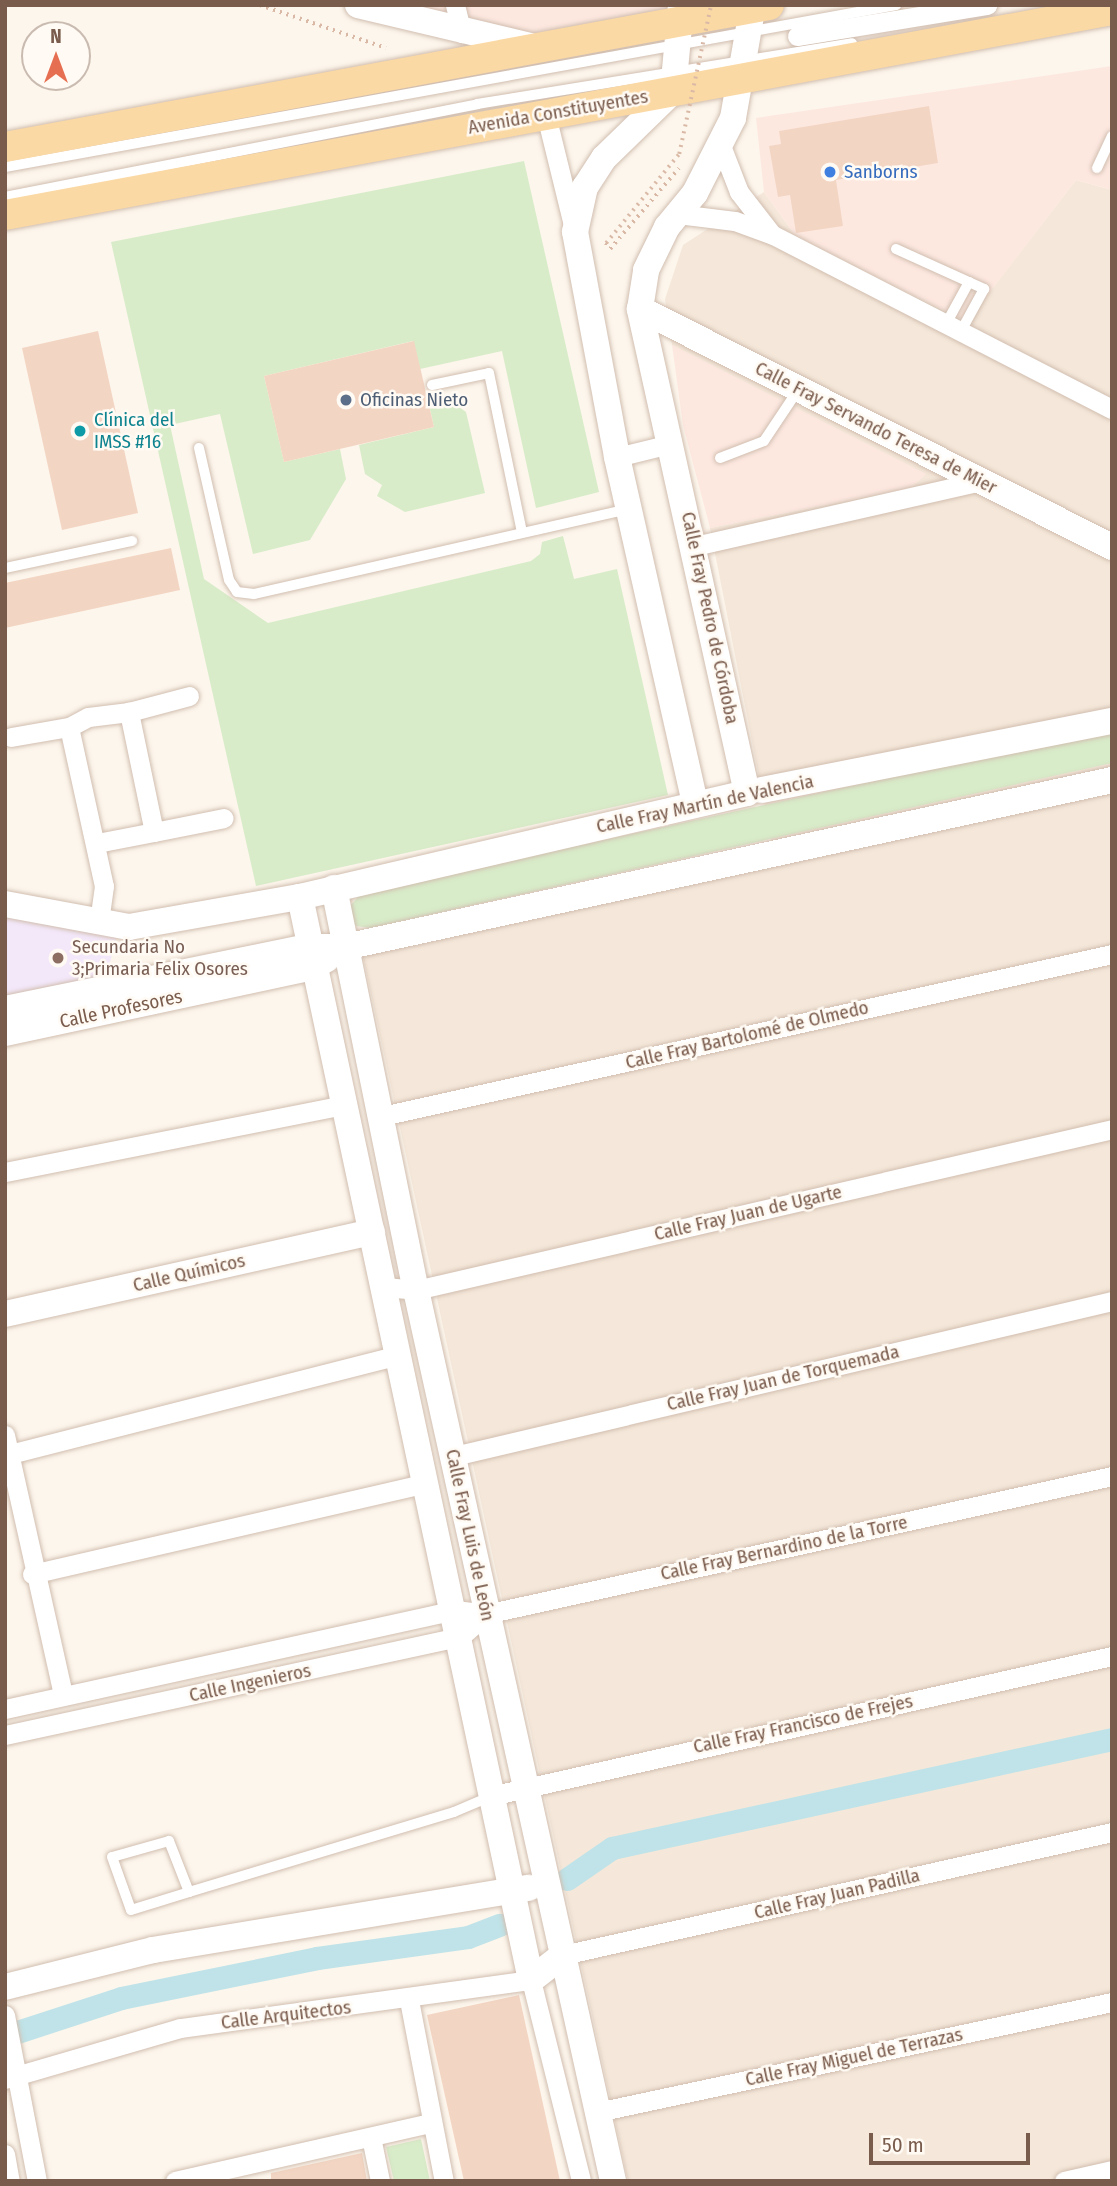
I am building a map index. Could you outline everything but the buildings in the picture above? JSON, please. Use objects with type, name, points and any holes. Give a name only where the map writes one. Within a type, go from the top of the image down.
[{"type":"main road","name":"Avenida Constituyentes","points":[[5,147],[535,47],[677,47],[743,69],[1112,10]]},
{"type":"main road","name":"Avenida Constituyentes","points":[[5,215],[545,115],[677,47],[756,12]]},
{"type":"street","points":[[358,5],[462,33],[535,47]]},
{"type":"street","points":[[455,5],[462,33]]},
{"type":"street","points":[[797,36],[987,5]]},
{"type":"street","name":"Calle Fray Pedro de Córdoba","points":[[754,792],[640,309],[646,270],[720,143],[743,69],[756,12]]},
{"type":"street","points":[[575,232],[585,187],[677,47]]},
{"type":"street","points":[[545,115],[575,232],[617,457],[695,804]]},
{"type":"street","points":[[720,143],[739,192],[773,235]]},
{"type":"street","points":[[678,214],[735,221],[773,235],[1112,409]]},
{"type":"street","name":"Calle Fray Servando Teresa de Mier","points":[[640,309],[1112,547]]},
{"type":"street","points":[[617,457],[670,444]]},
{"type":"street","points":[[695,546],[980,481]]},
{"type":"street","points":[[10,737],[69,727],[88,717],[129,712],[189,696]]},
{"type":"street","points":[[129,712],[154,832]]},
{"type":"street","name":"Calle Fray Martín de Valencia","points":[[5,904],[129,927],[300,897],[695,804],[1112,720]]},
{"type":"street","points":[[69,727],[97,843],[104,886],[99,922]]},
{"type":"street","points":[[345,947],[1112,780]]},
{"type":"street","points":[[97,843],[224,818]]},
{"type":"street","name":"Calle Fray Luis de León","points":[[334,888],[416,1290],[613,2181]]},
{"type":"street","name":"Calle Fray Luis de León","points":[[300,897],[310,957],[495,1795],[531,1980],[581,2181]]},
{"type":"street","name":"Calle Profesores","points":[[5,1033],[345,947]]},
{"type":"street","name":"Calle Fray Bartolomé de Olmedo","points":[[382,1116],[1112,954]]},
{"type":"street","name":"Calle Profesores","points":[[5,1009],[310,957]]},
{"type":"street","points":[[5,1172],[344,1105]]},
{"type":"street","name":"Calle Fray Juan de Ugarte","points":[[384,1287],[416,1290],[1112,1129]]},
{"type":"street","name":"Calle Químicos","points":[[5,1314],[372,1231]]},
{"type":"street","name":"Calle Fray Juan de Torquemada","points":[[454,1456],[1112,1301]]},
{"type":"street","points":[[10,1454],[398,1355]]},
{"type":"street","points":[[5,1434],[33,1574],[63,1695]]},
{"type":"street","name":"Calle Fray Bernardino de la Torre","points":[[455,1610],[486,1614],[1112,1476]]},
{"type":"street","points":[[33,1574],[427,1483]]},
{"type":"street","name":"Calle Ingenieros","points":[[5,1709],[455,1610]]},
{"type":"street","name":"Calle Ingenieros","points":[[5,1735],[460,1637],[486,1614]]},
{"type":"street","name":"Calle Fray Francisco de Frejes","points":[[495,1795],[524,1786],[1112,1656]]},
{"type":"street","name":"Calle Fray Juan Padilla","points":[[563,1955],[1112,1832]]},
{"type":"street","points":[[5,1987],[153,1950],[548,1886]]},
{"type":"street","name":"Calle Arquitectos","points":[[13,2073],[180,2028],[409,2000],[531,1980],[563,1955]]},
{"type":"street","points":[[409,2000],[430,2123],[444,2181]]},
{"type":"street","name":"Calle Fray Miguel de Terrazas","points":[[597,2112],[1112,2002]]},
{"type":"street","points":[[5,2015],[13,2073],[37,2181]]},
{"type":"street","points":[[175,2181],[430,2123]]},
{"type":"street","points":[[371,2137],[380,2181]]},
{"type":"street","points":[[5,2154],[10,2181]]},
{"type":"street","points":[[1064,2181],[1112,2170]]},
{"type":"lane","points":[[756,12],[896,5]]},
{"type":"lane","points":[[905,34],[1080,5]]},
{"type":"lane","points":[[743,69],[865,41]]},
{"type":"lane","points":[[5,167],[677,47]]},
{"type":"lane","points":[[5,197],[677,47]]},
{"type":"lane","points":[[1097,168],[1112,136]]},
{"type":"lane","points":[[896,248],[984,289],[954,328]]},
{"type":"lane","points":[[954,328],[969,282]]},
{"type":"lane","points":[[432,385],[489,373],[522,533]]},
{"type":"lane","points":[[720,458],[764,441],[798,389]]},
{"type":"lane","points":[[199,448],[229,580],[237,592],[254,594],[629,508]]},
{"type":"lane","points":[[5,568],[132,541]]},
{"type":"lane","points":[[189,1892],[169,1841],[112,1857],[131,1910],[189,1892],[495,1795]]},
{"type":"path","points":[[260,5],[386,48]]},
{"type":"path","points":[[606,243],[679,154],[711,5]]},
{"type":"shaded area","points":[[358,5],[769,5],[535,47]]},
{"type":"shaded area","points":[[1112,66],[1112,190],[1076,180],[967,322],[798,239],[764,192],[756,118]]},
{"type":"shaded area","points":[[1076,180],[1112,190],[1112,2181],[628,2181],[362,952],[776,863],[710,528],[911,488],[925,474],[672,345],[665,299],[683,245],[764,192],[798,239],[966,322]]},
{"type":"shaded area","points":[[672,345],[926,474],[911,488],[710,528],[683,425]]},
{"type":"shaded area","name":"Secundaria No 3;Primaria Felix Osores","points":[[5,909],[117,936],[105,981],[5,1002]]},
{"type":"green space","points":[[524,161],[599,492],[536,508],[502,351],[420,369],[413,341],[264,376],[284,462],[340,449],[346,479],[310,540],[253,554],[220,414],[170,425],[204,579],[268,623],[531,561],[540,554],[542,542],[563,536],[574,579],[617,569],[668,795],[256,886],[111,242]]},
{"type":"green space","points":[[427,396],[446,398],[466,412],[485,493],[405,512],[377,496],[382,485],[365,474],[359,445],[434,427]]},
{"type":"green space","points":[[1112,729],[1112,763],[370,928],[356,926],[346,911],[361,893]]},
{"type":"green space","points":[[421,2139],[430,2181],[394,2181],[386,2147]]},
{"type":"waterway","points":[[567,1879],[612,1848],[1112,1739]]},
{"type":"waterway","points":[[5,2036],[121,1998],[317,1958],[468,1937],[500,1925]]},
{"type":"place","name":"Sanborns","points":[[830,172]]},
{"type":"place","name":"Oficinas Nieto","points":[[346,400]]},
{"type":"place","name":"Clínica del IMSS #16","points":[[80,431]]},
{"type":"place","name":"Secundaria No 3;Primaria Felix Osores","points":[[58,958]]}]
